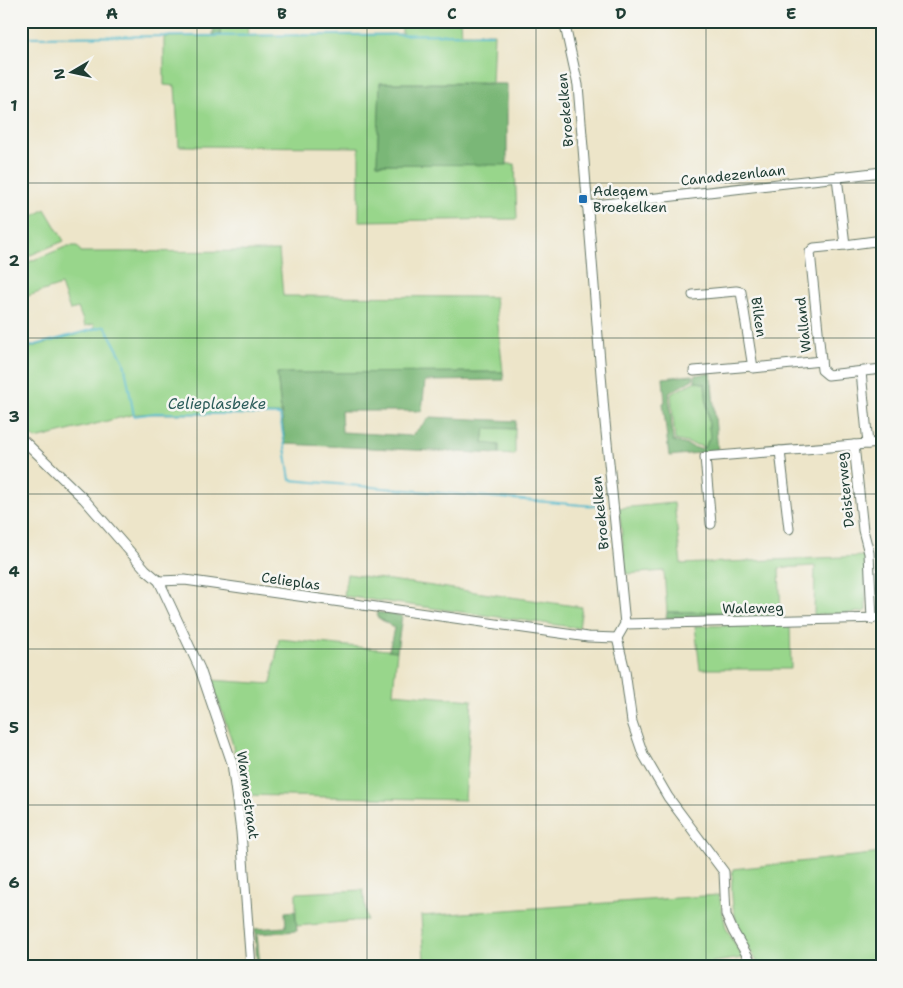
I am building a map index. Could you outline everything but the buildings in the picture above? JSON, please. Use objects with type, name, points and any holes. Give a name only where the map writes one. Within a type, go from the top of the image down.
[{"type":"street","name":"Broekelken","points":[[564,21],[577,78],[604,412],[625,624]]},
{"type":"street","name":"Canadezenlaan","points":[[587,206],[882,172]]},
{"type":"street","points":[[837,177],[845,245]]},
{"type":"street","name":"Walland","points":[[882,248],[875,241],[814,248],[810,252],[822,370],[828,375],[882,369]]},
{"type":"street","name":"Bilken","points":[[693,295],[741,292],[752,366]]},
{"type":"street","points":[[694,371],[752,366],[756,368],[821,361]]},
{"type":"street","name":"Deisterweg","points":[[861,372],[868,444],[854,445],[863,530],[869,553],[877,618]]},
{"type":"street","points":[[21,438],[84,498],[146,570],[159,582]]},
{"type":"street","points":[[868,444],[882,443]]},
{"type":"street","points":[[711,524],[705,457],[854,445]]},
{"type":"street","points":[[780,451],[788,529]]},
{"type":"street","name":"Celieplas","points":[[159,582],[185,580],[588,637],[617,638]]},
{"type":"street","name":"Warmestraat","points":[[159,582],[177,616],[203,676],[232,764],[241,832],[251,967]]},
{"type":"street","name":"Waleweg","points":[[625,624],[877,618]]},
{"type":"street","points":[[625,624],[617,638],[625,671],[632,722],[643,754],[668,797],[724,872],[725,906],[729,922],[754,967]]},
{"type":"green space","points":[[214,21],[221,21],[220,36],[213,36]]},
{"type":"green space","points":[[221,21],[247,21],[248,36],[402,34],[402,21],[460,21],[461,33],[494,33],[492,83],[380,83],[377,164],[515,164],[517,219],[359,221],[359,147],[179,146],[175,86],[164,85],[164,37],[220,36]]},
{"type":"green space","points":[[380,83],[507,84],[507,165],[377,164]]},
{"type":"green space","points":[[45,209],[64,241],[21,259],[21,224]]},
{"type":"green space","points":[[68,246],[77,246],[81,252],[279,251],[283,296],[495,297],[503,372],[277,373],[281,414],[135,414],[36,439],[21,428],[21,350],[95,329],[94,324],[85,326],[78,308],[70,310],[61,285],[22,298],[24,302],[21,303],[21,265]]},
{"type":"green space","points":[[503,372],[504,380],[425,381],[422,411],[341,411],[342,432],[411,436],[430,417],[516,421],[515,429],[485,428],[483,443],[499,445],[499,454],[285,444],[277,373]]},
{"type":"green space","points":[[711,373],[718,451],[669,456],[663,403],[665,402],[663,378],[693,375],[693,379],[669,393],[673,441],[700,449],[705,447],[710,437],[705,384],[695,381],[695,375]]},
{"type":"green space","points":[[695,381],[705,384],[710,437],[705,447],[675,440],[671,394]]},
{"type":"green space","points":[[485,427],[515,429],[515,455],[499,454],[499,445],[483,444]]},
{"type":"green space","points":[[674,503],[681,564],[865,556],[866,610],[863,612],[814,615],[815,566],[779,568],[781,616],[751,617],[750,612],[667,612],[664,571],[626,574],[619,508]]},
{"type":"green space","points":[[347,574],[582,607],[579,628],[344,596]]},
{"type":"green space","points":[[377,612],[402,616],[397,651],[389,650],[394,628],[377,617]]},
{"type":"green space","points":[[667,612],[751,612],[751,617],[666,618]]},
{"type":"green space","points":[[790,625],[791,669],[700,669],[695,626]]},
{"type":"green space","points":[[279,639],[397,651],[393,693],[472,700],[465,800],[244,795],[231,738],[211,680],[271,684]]},
{"type":"green space","points":[[882,853],[882,967],[761,967],[746,944],[736,921],[732,897],[733,869]]},
{"type":"green space","points":[[363,890],[367,920],[296,926],[296,893]]},
{"type":"green space","points":[[719,895],[726,928],[743,958],[678,967],[380,967],[424,960],[421,916]]},
{"type":"green space","points":[[295,911],[297,931],[257,934],[260,967],[257,967],[255,929],[286,927],[285,912]]},
{"type":"waterway","points":[[21,37],[492,34]]},
{"type":"waterway","name":"Celieplasbeke","points":[[21,349],[105,326],[124,362],[134,416],[155,413],[280,415],[290,480],[606,507]]},
{"type":"place","name":"Adegem Broekelken","points":[[583,199]]}]
